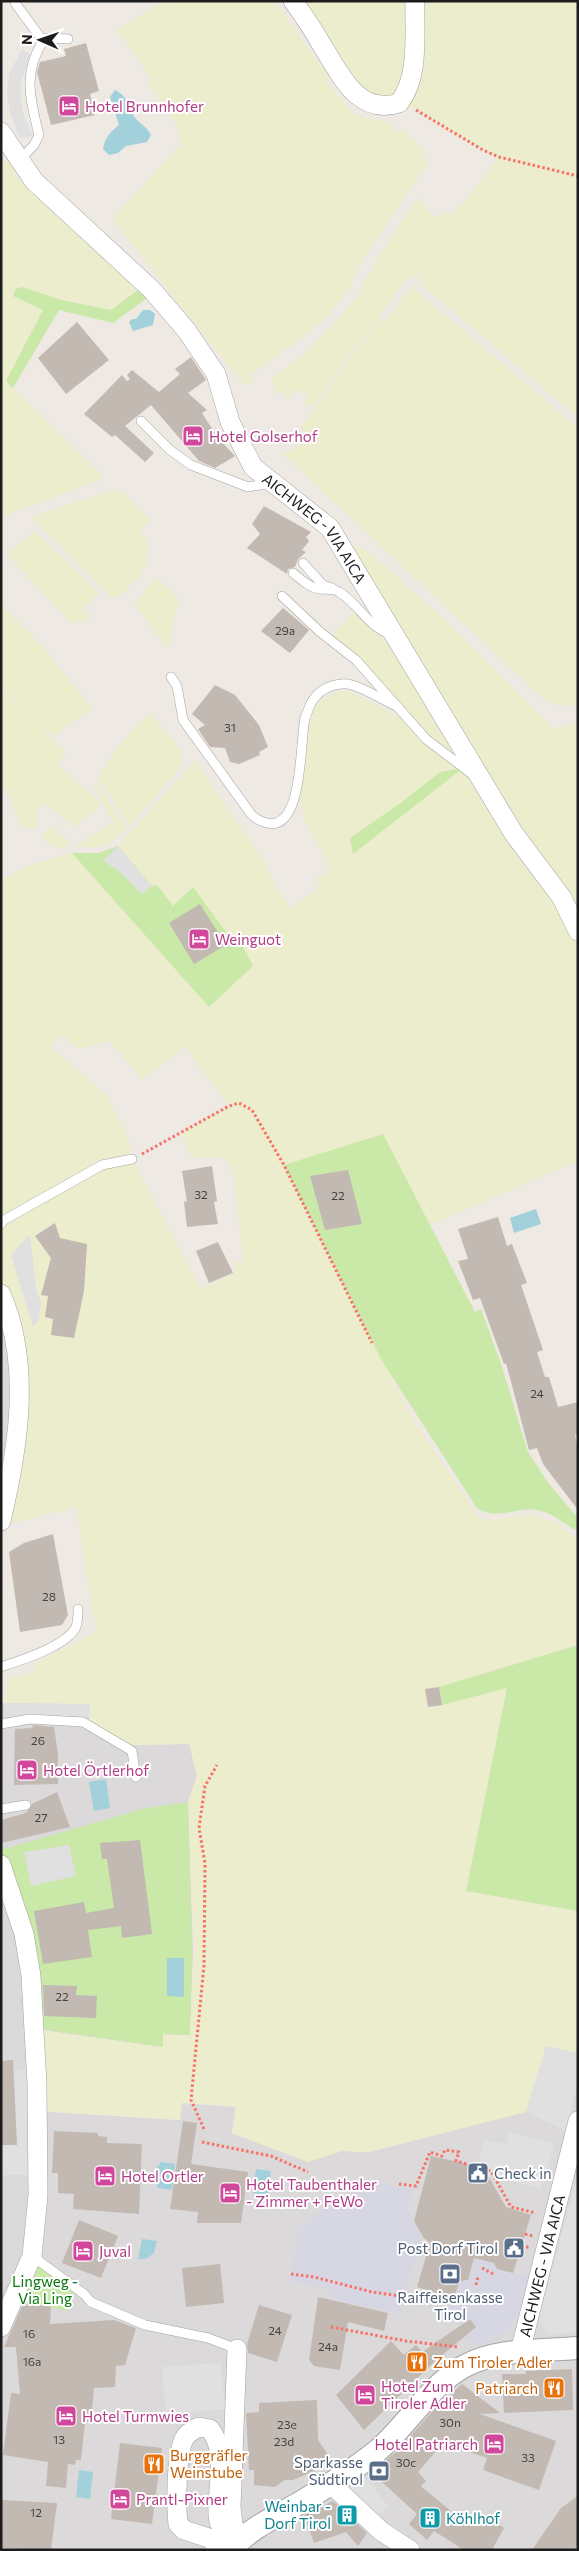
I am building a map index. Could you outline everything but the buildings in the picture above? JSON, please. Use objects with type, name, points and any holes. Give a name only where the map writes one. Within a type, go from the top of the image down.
[{"type":"street","points":[[293,1],[346,83],[357,96],[378,106],[388,107],[399,103],[408,88],[413,67],[415,1]]},
{"type":"street","name":"AICHWEG - VIA AICA","points":[[1,132],[34,182],[152,290],[188,331],[216,374],[230,422],[253,467],[330,528],[514,834],[562,898],[578,931]]},
{"type":"street","points":[[1,1521],[18,1441],[19,1374],[11,1316],[2,1297]]},
{"type":"street","points":[[1,1865],[10,1907],[24,1934],[31,1976],[37,2084],[38,2195],[32,2256],[1,2327]]},
{"type":"street","name":"AICHWEG - VIA AICA","points":[[520,2352],[578,2121]]},
{"type":"street","points":[[226,2547],[331,2484],[376,2451],[445,2380],[462,2367],[482,2358],[520,2352],[578,2348]]},
{"type":"street","points":[[226,2547],[233,2525],[231,2507],[237,2349]]},
{"type":"street","points":[[198,2427],[210,2429],[216,2437],[220,2451],[218,2514],[226,2547],[209,2538],[184,2530],[178,2524],[181,2448],[184,2437],[198,2427]]},
{"type":"street","points":[[331,2484],[381,2531],[410,2550]]},
{"type":"lane","points":[[15,3],[43,41]]},
{"type":"lane","points":[[20,160],[34,145],[40,135],[28,90],[36,52],[45,38],[68,39]]},
{"type":"lane","points":[[141,421],[170,450],[191,466],[248,487],[273,483]]},
{"type":"lane","points":[[303,563],[323,585],[336,590],[384,632],[395,636]]},
{"type":"lane","points":[[293,573],[307,585],[336,590]]},
{"type":"lane","points":[[282,596],[356,660],[426,739],[484,784]]},
{"type":"lane","points":[[171,677],[176,686],[182,720],[255,818],[271,824],[280,821],[289,812],[295,797],[306,717],[312,701],[321,691],[332,685],[345,683],[356,686],[398,707]]},
{"type":"lane","points":[[1,1224],[4,1220],[102,1165],[132,1159]]},
{"type":"lane","points":[[1,1667],[27,1658],[66,1638],[76,1627],[78,1609]]},
{"type":"lane","points":[[1,1724],[30,1719],[83,1722],[132,1751],[136,1777]]},
{"type":"lane","points":[[1,1809],[26,1805]]},
{"type":"lane","points":[[32,2256],[84,2294],[90,2302],[145,2324],[208,2338],[237,2349]]},
{"type":"path","points":[[399,103],[417,111],[482,150],[499,157],[578,176]]},
{"type":"path","points":[[132,1159],[239,1102],[252,1110],[284,1165],[372,1343]]},
{"type":"path","points":[[204,2129],[191,2100],[204,1965],[205,1863],[199,1828],[205,1786],[217,1765]]},
{"type":"path","points":[[202,2142],[270,2156],[308,2172]]},
{"type":"path","points":[[399,2184],[416,2186],[430,2152],[442,2156],[445,2150],[459,2152],[456,2161],[491,2171],[512,2206],[542,2214]]},
{"type":"path","points":[[482,2268],[495,2276]]},
{"type":"path","points":[[291,2274],[314,2276],[372,2292],[446,2304]]},
{"type":"path","points":[[476,2285],[478,2276]]},
{"type":"path","points":[[331,2327],[406,2341],[461,2348]]},
{"type":"shaded area","points":[[22,49],[31,55],[21,81],[21,101],[24,117],[33,135],[20,139],[11,116],[7,96],[9,74]]},
{"type":"shaded area","points":[[118,846],[152,886],[142,894],[119,871],[103,861]]},
{"type":"shaded area","points":[[30,1234],[36,1289],[41,1303],[39,1319],[33,1327],[11,1255]]},
{"type":"shaded area","points":[[1,1294],[11,1316],[15,1456],[1,1456]]},
{"type":"shaded area","points":[[5,1703],[90,1704],[127,1745],[190,1744],[197,1776],[188,1802],[193,1950],[190,2036],[163,2034],[162,2047],[34,2029],[38,2111],[180,2120],[182,2103],[236,2107],[232,2133],[308,2162],[342,2151],[370,2152],[578,2053],[578,2550],[1,2550],[1,1705]]},
{"type":"shaded area","points":[[5,1703],[90,1704],[89,1717],[4,1717]]},
{"type":"shaded area","points":[[69,1845],[76,1876],[31,1886],[24,1852]]},
{"type":"shaded area","points":[[546,2046],[578,2053],[578,2082],[566,2131],[526,2112]]},
{"type":"shaded area","points":[[29,2069],[31,2151],[28,2160],[28,2175],[1,2175],[1,2145],[17,2144],[14,2079],[8,2070]]},
{"type":"shaded area","points":[[510,2132],[554,2144],[541,2189],[487,2174],[477,2166],[484,2140],[506,2144]]},
{"type":"shaded area","points":[[578,2174],[578,2332],[548,2335],[538,2321]]},
{"type":"shaded area","points":[[381,2184],[413,2189],[408,2211],[421,2234],[400,2314],[332,2299],[334,2291],[290,2281],[299,2230],[312,2217],[344,2198]]},
{"type":"shaded area","points":[[471,2256],[494,2263],[497,2269],[528,2277],[520,2309],[508,2331],[483,2347],[471,2344],[455,2319],[446,2325],[436,2313],[451,2297],[455,2298],[460,2281],[468,2280],[472,2269],[468,2267]]},
{"type":"shaded area","points":[[221,2363],[225,2409],[166,2414],[162,2367]]},
{"type":"shaded area","points":[[362,2474],[389,2507],[371,2517],[342,2489]]},
{"type":"green space","points":[[163,1],[274,1],[330,78],[327,82],[353,114],[391,123],[399,133],[403,129],[427,153],[423,159],[428,164],[362,260],[351,285],[329,315],[307,334],[251,375],[254,382],[244,385],[112,219],[180,145],[177,125],[147,83],[152,79],[117,30]]},
{"type":"green space","points":[[293,1],[578,1],[578,417],[423,286],[420,276],[443,241],[417,279],[409,275],[312,407],[304,406],[308,394],[293,390],[287,400],[283,391],[277,394],[271,379],[305,354],[354,301],[379,257],[418,197],[428,212],[440,218],[443,212],[455,214],[499,157],[449,132],[417,111],[399,103],[369,103]]},
{"type":"green space","points":[[1,157],[17,170],[16,176],[146,284],[111,310],[62,300],[23,287],[16,289],[13,296],[44,310],[6,381],[105,478],[1,517]]},
{"type":"green space","points":[[146,284],[155,292],[113,323],[59,310],[13,388],[6,381],[43,310],[13,296],[16,289],[22,287],[62,300],[111,310]]},
{"type":"green space","points":[[411,286],[578,428],[578,706],[548,703],[283,454],[300,445],[309,435],[301,428],[380,317],[386,321]]},
{"type":"green space","points":[[110,491],[123,492],[150,520],[140,533],[148,540],[146,564],[140,576],[120,596],[112,598],[31,517]]},
{"type":"green space","points":[[35,531],[98,593],[82,611],[90,615],[85,621],[71,623],[7,554]]},
{"type":"green space","points":[[351,545],[361,547],[370,553],[445,620],[554,729],[578,722],[578,909],[570,893],[536,846],[532,848]]},
{"type":"green space","points":[[156,578],[179,599],[168,648],[134,604]]},
{"type":"green space","points":[[1,604],[43,647],[92,708],[53,736],[29,715],[66,752],[57,765],[102,804],[75,827],[47,805],[43,807],[38,804],[38,823],[36,829],[22,828],[10,803],[13,800],[1,784],[1,693],[28,715],[1,691]]},
{"type":"green space","points":[[357,608],[384,632],[578,931],[578,1161],[430,1225],[383,1134],[284,1166],[413,1420],[479,1518],[491,1520],[527,1515],[539,1517],[554,1522],[578,1539],[578,1645],[439,1687],[443,1705],[507,1687],[466,1891],[578,1911],[578,2053],[546,2047],[526,2112],[370,2152],[342,2151],[308,2162],[232,2133],[236,2106],[182,2103],[180,2120],[38,2111],[34,2029],[162,2047],[163,2035],[190,2035],[194,1949],[188,1802],[197,1776],[189,1744],[127,1745],[89,1721],[90,1704],[5,1703],[8,1678],[35,1673],[35,1664],[96,1632],[76,1507],[1,1526],[1,1456],[15,1456],[18,1441],[1,1292],[1,880],[30,865],[72,853],[209,1006],[253,966],[242,945],[237,947],[193,887],[173,906],[157,885],[152,886],[118,846],[195,760],[265,863],[277,889],[291,909],[320,887],[316,879],[331,868],[305,821],[300,798],[309,724],[315,707],[325,698],[339,691],[349,691],[401,718],[441,758],[461,767],[330,639]],"holes":[[[440,772],[386,828],[353,854],[402,802]],[[63,1035],[79,1049],[110,1041],[142,1080],[185,1046],[229,1106],[181,1133],[191,1157],[224,1158],[230,1166],[235,1180],[243,1261],[233,1263],[236,1273],[201,1289],[132,1159],[128,1136],[106,1095],[50,1046]]]},
{"type":"green space","points":[[151,714],[182,751],[181,767],[130,826],[98,779],[114,752],[138,724]]},
{"type":"green space","points":[[463,768],[353,854],[350,838],[402,802],[440,772]]},
{"type":"green space","points":[[97,783],[127,828],[111,842],[96,848],[75,846],[113,822],[94,785]]},
{"type":"green space","points":[[52,826],[70,843],[59,849],[41,838]]},
{"type":"green space","points":[[118,846],[152,886],[157,885],[173,906],[193,887],[237,947],[242,945],[253,966],[209,1007],[72,853],[99,853]]},
{"type":"green space","points":[[383,1134],[475,1312],[481,1309],[501,1364],[528,1452],[549,1484],[578,1518],[578,1528],[575,1530],[552,1515],[542,1511],[529,1510],[499,1514],[484,1512],[477,1508],[382,1361],[284,1165]]},
{"type":"green space","points":[[578,1645],[578,1911],[466,1891],[507,1688],[442,1705],[439,1687]]},
{"type":"green space","points":[[188,1802],[192,1950],[190,2035],[163,2034],[163,2047],[34,2028],[1,1861],[1,1850],[146,1808]]},
{"type":"green space","name":"Lingweg - Via Ling","points":[[37,2265],[75,2291],[67,2311],[23,2301]]},
{"type":"water","points":[[115,90],[123,96],[134,116],[151,135],[147,142],[126,146],[118,153],[109,155],[103,149],[105,142],[119,125],[110,97]]},
{"type":"water","points":[[143,310],[150,310],[155,314],[153,325],[133,331],[129,322],[132,319],[136,319]]},
{"type":"water","points":[[536,1209],[541,1224],[514,1233],[510,1218]]},
{"type":"water","points":[[106,1779],[110,1808],[94,1811],[89,1782]]},
{"type":"water","points":[[167,1958],[184,1958],[184,1997],[167,1996]]},
{"type":"water","points":[[160,2162],[175,2164],[172,2190],[157,2188],[159,2172],[156,2171]]},
{"type":"water","points":[[256,2169],[271,2171],[268,2195],[253,2193]]},
{"type":"water","points":[[142,2239],[157,2241],[154,2253],[146,2259],[138,2259]]},
{"type":"water","points":[[79,2470],[93,2472],[90,2499],[76,2497]]},
{"type":"place","name":"Hotel Brunnhofer","points":[[69,106]]},
{"type":"place","name":"Hotel Golserhof","points":[[193,436]]},
{"type":"place","name":"Weinguot","points":[[199,939]]},
{"type":"place","name":"Hotel Örtlerhof","points":[[27,1770]]},
{"type":"place","name":"Check in","points":[[478,2173]]},
{"type":"place","name":"Hotel Ortler","points":[[105,2176]]},
{"type":"place","name":"Hotel Taubenthaler - Zimmer + FeWo","points":[[230,2193]]},
{"type":"place","name":"Post Dorf Tirol","points":[[514,2248]]},
{"type":"place","name":"Juval","points":[[83,2251]]},
{"type":"place","name":"Raiffeisenkasse Tirol","points":[[450,2274]]},
{"type":"place","name":"Zum Tiroler Adler","points":[[417,2362]]},
{"type":"place","name":"Patriarch","points":[[554,2388]]},
{"type":"place","name":"Hotel Zum Tiroler Adler","points":[[365,2395]]},
{"type":"place","name":"Hotel Turmwies","points":[[66,2416]]},
{"type":"place","name":"Hotel Patriarch","points":[[494,2444]]},
{"type":"place","name":"Burggräfler Weinstube","points":[[154,2464]]},
{"type":"place","name":"Sparkasse Südtirol","points":[[379,2471]]},
{"type":"place","name":"Prantl-Pixner","points":[[120,2499]]},
{"type":"place","name":"Weinbar - Dorf Tirol","points":[[347,2515]]},
{"type":"place","name":"Köhlhof","points":[[430,2518]]}]
